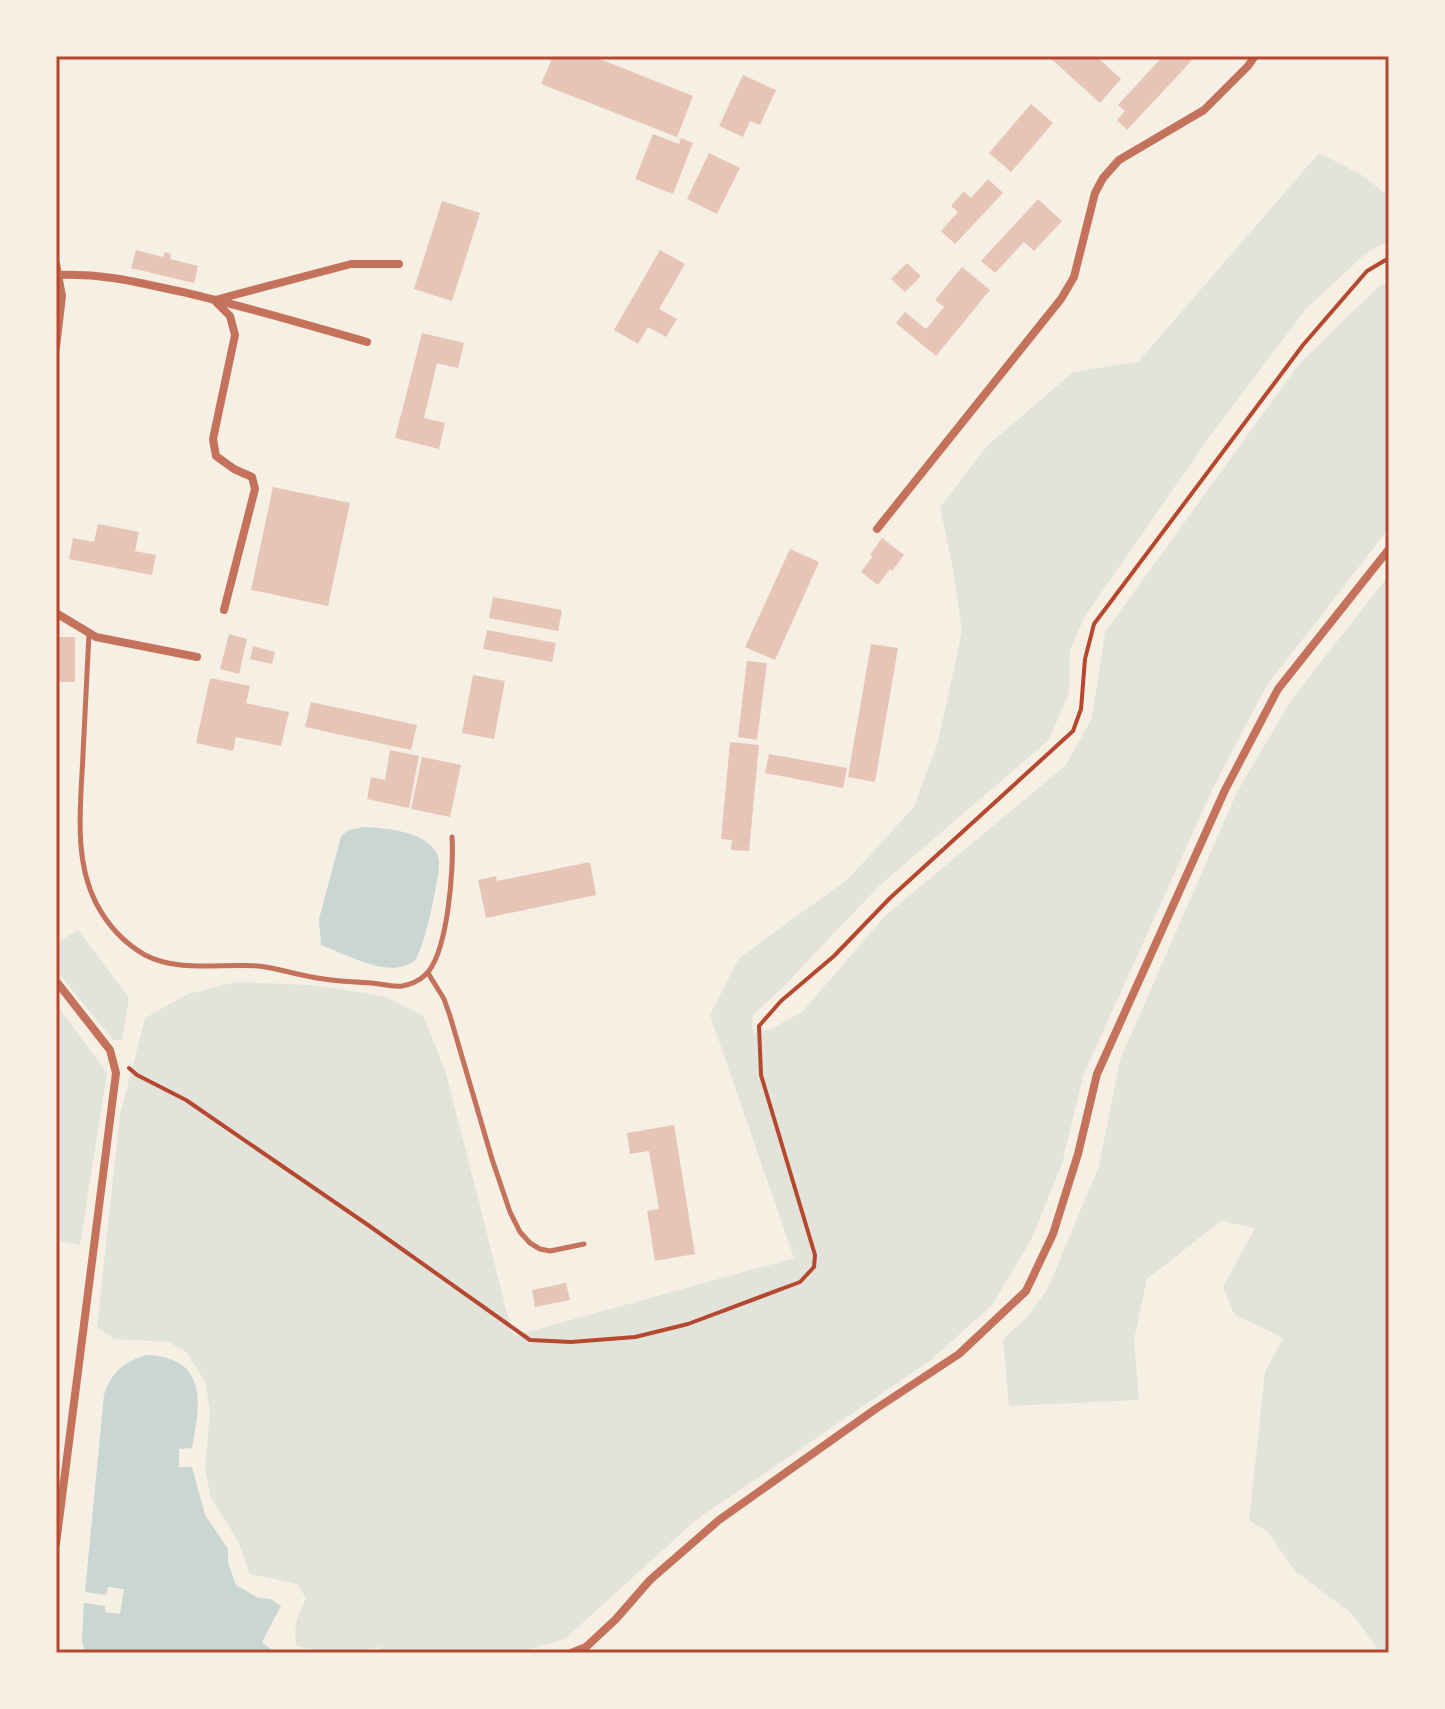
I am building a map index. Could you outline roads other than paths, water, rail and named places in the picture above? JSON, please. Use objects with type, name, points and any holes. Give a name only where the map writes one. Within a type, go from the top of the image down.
[{"type":"street","points":[[877,529],[1061,299],[1074,277],[1095,193],[1103,178],[1119,160],[1204,110],[1255,56]]},
{"type":"street","points":[[56,264],[62,296],[56,347]]},
{"type":"street","points":[[214,300],[351,264],[399,264]]},
{"type":"street","points":[[58,275],[116,277],[367,342]]},
{"type":"street","points":[[214,300],[230,316],[235,335],[213,439],[216,456],[252,477],[255,489],[224,610]]},
{"type":"street","points":[[571,1653],[586,1647],[650,1580],[719,1520],[959,1354],[1026,1291],[1053,1234],[1078,1154],[1097,1074],[1225,790],[1278,689],[1389,549]]},
{"type":"street","points":[[56,613],[96,637],[197,657]]},
{"type":"street","points":[[56,981],[110,1050],[116,1073],[56,1544]]},
{"type":"lane","points":[[89,632],[80,815],[82,858],[86,879],[111,927],[146,955],[166,963],[262,966],[316,978],[401,986],[420,980],[433,966],[440,943],[449,900],[452,837]]},
{"type":"lane","points":[[428,973],[444,999],[492,1159],[520,1232],[530,1243],[550,1251],[584,1244]]}]
